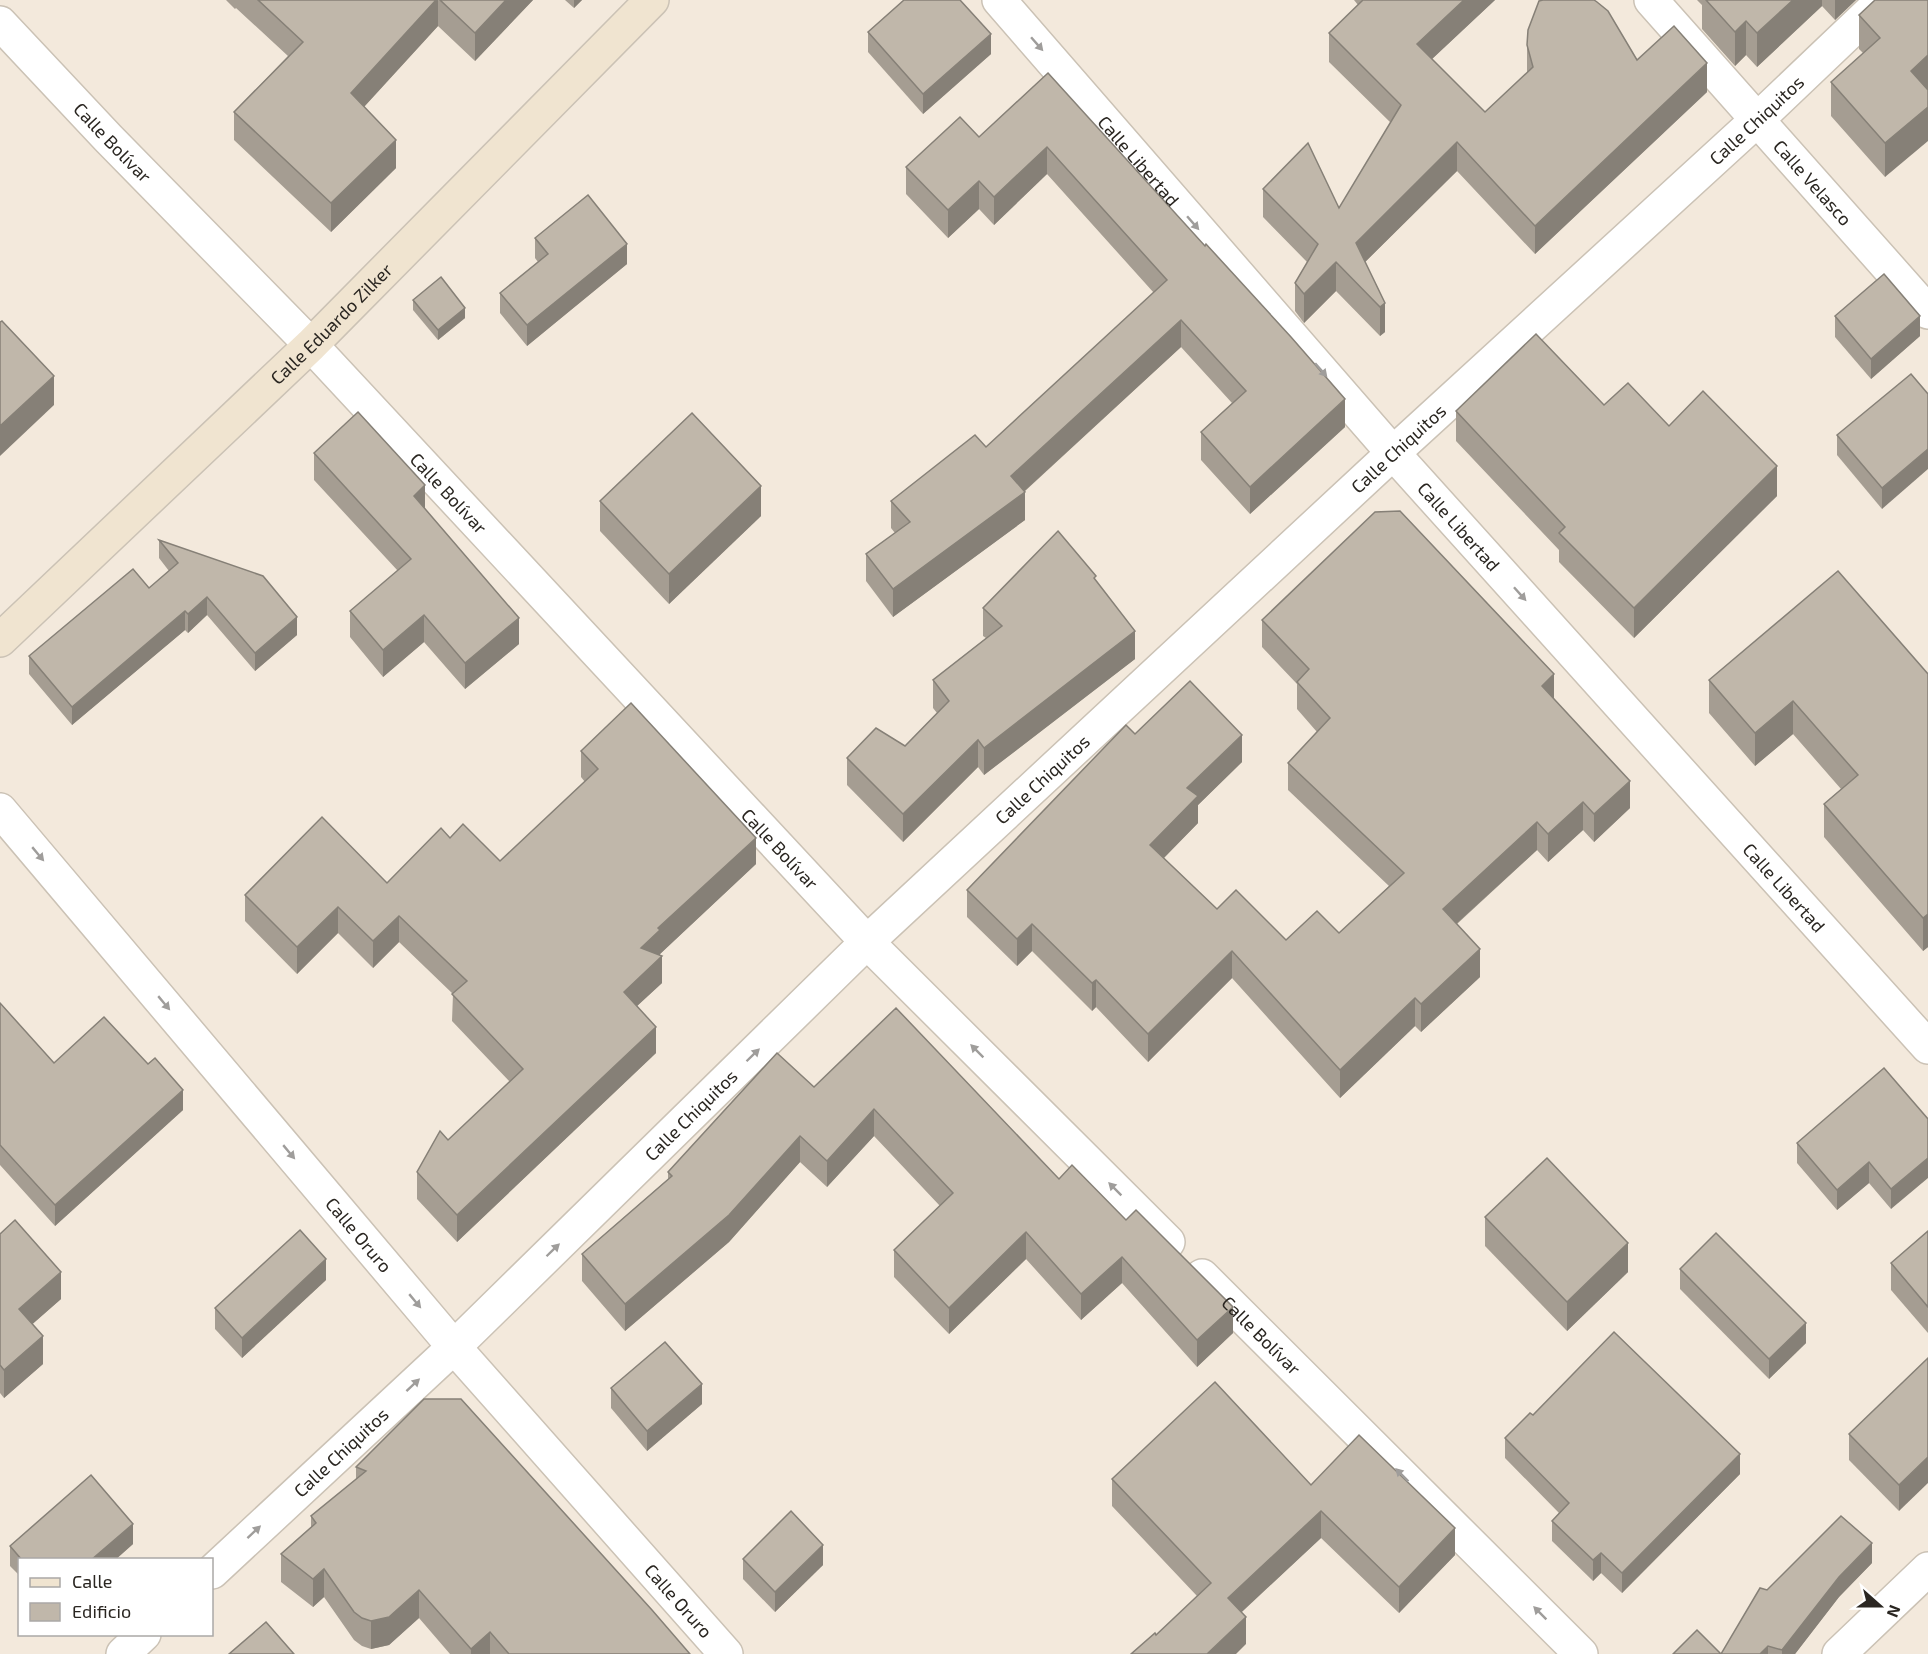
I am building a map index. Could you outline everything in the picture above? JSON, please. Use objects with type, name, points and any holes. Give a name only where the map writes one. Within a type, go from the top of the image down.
[{"type":"street","name":"Calle Eduardo Zilker","points":[[0,640],[311,345],[652,0]]},
{"type":"street","name":"Calle Libertad","points":[[999,0],[1393,453],[1928,1047]]},
{"type":"street","name":"Calle Velasco","points":[[1651,0],[1928,312]]},
{"type":"street","name":"Calle Chiquitos","points":[[213,1571],[454,1347],[867,942],[1393,453],[1758,119],[1883,0]]},
{"type":"street","name":"Calle Bolívar","points":[[0,23],[116,146],[311,345],[867,942],[1581,1654]]},
{"type":"street","name":"Calle Oruro","points":[[0,810],[454,1347],[726,1654]]},
{"type":"street","points":[[1839,1654],[1928,1569]]},
{"type":"street","points":[[123,1654],[143,1636]]},
{"type":"building","points":[[258,0],[436,0],[351,93],[396,140],[331,203],[234,112],[303,42]]},
{"type":"building","points":[[440,0],[506,0],[475,33]]},
{"type":"building","points":[[904,0],[960,0],[991,34],[923,94],[868,32]]},
{"type":"building","points":[[1363,0],[1464,0],[1417,44],[1485,112],[1533,67],[1527,45],[1528,30],[1539,1],[1543,0],[1594,0],[1608,11],[1637,60],[1674,26],[1707,63],[1535,226],[1457,142],[1356,243],[1385,303],[1380,307],[1336,262],[1304,294],[1295,283],[1318,244],[1263,189],[1308,143],[1339,208],[1401,105],[1329,33]]},
{"type":"building","points":[[1706,0],[1793,0],[1757,33],[1746,21],[1735,32]]},
{"type":"building","points":[[1875,0],[1928,0],[1928,55],[1911,71],[1928,90],[1928,107],[1885,143],[1831,82],[1880,38],[1859,15]]},
{"type":"building","points":[[1048,73],[1291,337],[1345,399],[1250,487],[1201,432],[1246,391],[1181,320],[1011,476],[1025,492],[893,589],[866,554],[910,522],[891,501],[975,435],[986,447],[1167,280],[1047,147],[994,197],[979,181],[948,210],[906,167],[960,117],[979,137]]},
{"type":"building","points":[[588,195],[627,244],[527,325],[500,293],[548,254],[535,238]]},
{"type":"building","points":[[1884,274],[1920,316],[1871,359],[1835,316]]},
{"type":"building","points":[[441,277],[465,308],[438,330],[413,300]]},
{"type":"building","points":[[2,321],[54,376],[0,426],[0,322]]},
{"type":"building","points":[[1536,334],[1604,405],[1628,383],[1669,426],[1703,391],[1777,466],[1634,608],[1559,533],[1565,527],[1456,411]]},
{"type":"building","points":[[1911,374],[1928,394],[1928,449],[1882,488],[1837,435]]},
{"type":"building","points":[[358,412],[425,485],[414,496],[519,618],[465,663],[424,615],[383,650],[350,611],[411,559],[314,453]]},
{"type":"building","points":[[692,413],[761,486],[669,574],[600,501]]},
{"type":"building","points":[[1400,511],[1554,674],[1542,686],[1630,781],[1594,814],[1583,802],[1548,834],[1537,822],[1443,909],[1480,949],[1421,1004],[1415,998],[1340,1070],[1232,951],[1148,1034],[1096,980],[1092,983],[1032,924],[1017,939],[967,890],[1126,725],[1135,734],[1190,681],[1242,735],[1187,788],[1198,796],[1150,845],[1217,909],[1236,890],[1286,940],[1317,911],[1339,933],[1404,873],[1288,763],[1330,718],[1297,682],[1309,669],[1262,620],[1375,512]]},
{"type":"building","points":[[1058,531],[1096,576],[1094,578],[1135,631],[984,748],[978,740],[903,814],[847,758],[876,728],[905,746],[949,701],[933,680],[1002,626],[983,608]]},
{"type":"building","points":[[159,540],[263,576],[297,617],[255,653],[207,597],[188,614],[185,611],[72,707],[29,656],[133,569],[149,588],[178,563]]},
{"type":"building","points":[[1838,571],[1928,674],[1928,914],[1923,918],[1824,804],[1858,775],[1793,701],[1755,733],[1709,680]]},
{"type":"building","points":[[631,703],[756,838],[658,928],[660,930],[641,948],[662,956],[624,992],[656,1027],[457,1215],[417,1172],[440,1131],[448,1140],[523,1069],[452,994],[467,981],[399,916],[373,941],[338,907],[297,947],[245,895],[322,817],[387,883],[441,828],[450,838],[463,824],[500,861],[598,769],[581,751]]},
{"type":"building","points":[[0,1003],[54,1063],[104,1017],[148,1064],[155,1058],[183,1090],[55,1205],[0,1145]]},
{"type":"building","points":[[896,1008],[1059,1179],[1072,1165],[1126,1220],[1136,1210],[1233,1307],[1197,1340],[1122,1257],[1081,1294],[1026,1232],[949,1308],[894,1250],[953,1193],[874,1109],[827,1161],[800,1136],[729,1215],[625,1304],[582,1254],[672,1176],[668,1172],[777,1053],[814,1087]]},
{"type":"building","points":[[1884,1068],[1928,1119],[1928,1158],[1891,1189],[1869,1162],[1837,1190],[1797,1143]]},
{"type":"building","points":[[1547,1158],[1628,1243],[1567,1302],[1485,1217]]},
{"type":"building","points":[[15,1220],[61,1272],[19,1309],[43,1336],[4,1370],[0,1365],[0,1234]]},
{"type":"building","points":[[300,1230],[326,1259],[242,1338],[215,1308]]},
{"type":"building","points":[[1928,1231],[1928,1307],[1891,1263]]},
{"type":"building","points":[[1716,1233],[1806,1323],[1769,1359],[1680,1269]]},
{"type":"building","points":[[1614,1332],[1740,1454],[1622,1573],[1601,1553],[1593,1560],[1552,1521],[1569,1503],[1505,1438],[1530,1413],[1533,1415]]},
{"type":"building","points":[[665,1342],[702,1384],[647,1431],[611,1388]]},
{"type":"building","points":[[1928,1358],[1928,1457],[1899,1485],[1849,1434]]},
{"type":"building","points":[[1215,1382],[1311,1485],[1359,1435],[1455,1528],[1399,1587],[1321,1511],[1228,1598],[1246,1617],[1207,1654],[1131,1654],[1155,1633],[1156,1635],[1211,1583],[1112,1479]]},
{"type":"building","points":[[424,1399],[461,1399],[690,1654],[509,1654],[490,1632],[471,1649],[419,1590],[389,1617],[371,1621],[354,1612],[324,1569],[313,1579],[281,1554],[316,1523],[311,1516],[366,1471],[356,1467]]},
{"type":"building","points":[[91,1475],[133,1524],[93,1558],[20,1558],[10,1546]]},
{"type":"building","points":[[791,1511],[823,1545],[775,1592],[743,1559]]},
{"type":"building","points":[[1841,1516],[1872,1543],[1839,1577],[1782,1650],[1768,1646],[1760,1654],[1721,1654],[1760,1588],[1767,1590]]},
{"type":"building","points":[[266,1622],[294,1654],[229,1654]]},
{"type":"building","points":[[1697,1630],[1721,1654],[1673,1654]]}]
